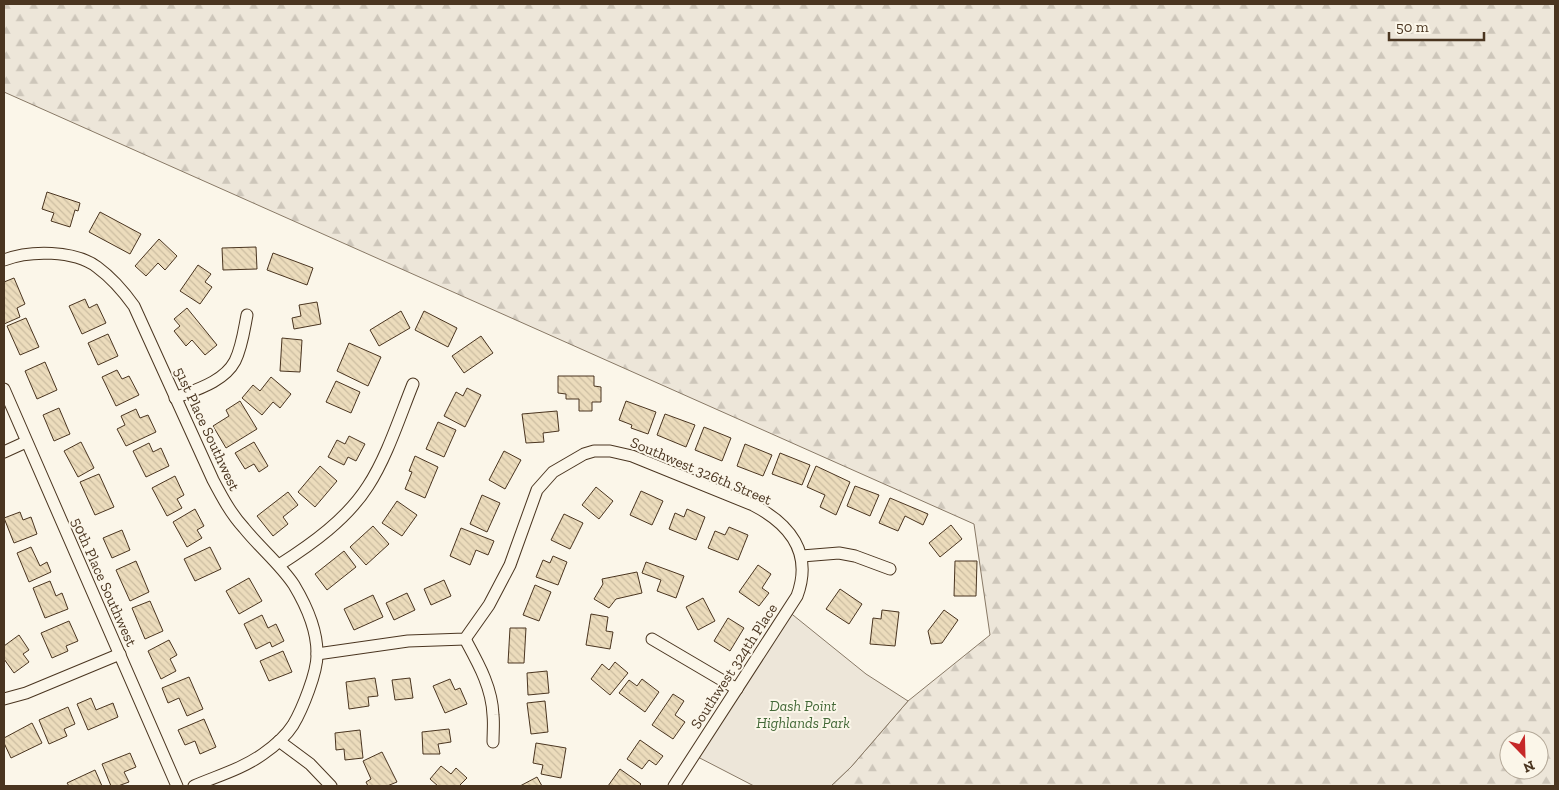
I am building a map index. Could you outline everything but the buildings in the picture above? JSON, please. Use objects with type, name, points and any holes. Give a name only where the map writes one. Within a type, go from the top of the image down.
[{"type":"street","name":"51st Place Southwest","points":[[4,260],[14,256],[36,253],[59,254],[81,259],[96,266],[125,292],[134,306],[213,480],[225,502],[242,526],[279,565],[294,585],[312,625],[317,654],[313,676],[292,726],[279,741],[263,754],[246,764],[194,786]]},
{"type":"street","points":[[175,398],[208,384],[225,373],[235,362],[242,342],[247,315]]},
{"type":"street","points":[[279,565],[301,551],[346,514],[368,487],[379,466],[412,384]]},
{"type":"street","name":"50th Place Southwest","points":[[4,389],[177,786]]},
{"type":"street","points":[[4,452],[26,442]]},
{"type":"street","name":"Southwest 326th Street","points":[[465,639],[489,605],[510,565],[537,490],[553,472],[584,454],[594,451],[610,451],[632,456],[768,513],[779,522],[794,541],[802,556]]},
{"type":"street","points":[[802,556],[839,553],[855,556],[890,569]]},
{"type":"street","name":"Southwest 324th Place","points":[[674,786],[797,596],[802,584],[802,556]]},
{"type":"street","points":[[652,638],[737,689]]},
{"type":"street","points":[[317,654],[408,641],[465,639],[480,665],[491,701],[493,742]]},
{"type":"street","points":[[4,699],[26,693],[120,654]]},
{"type":"street","points":[[279,741],[310,764],[331,786]]},
{"type":"green space","points":[[4,4],[1555,4],[1555,786],[831,786],[851,767],[908,701],[990,635],[974,524],[4,92]]},
{"type":"green space","name":"Dash Point Highlands Park","points":[[788,611],[866,674],[908,701],[851,767],[831,786],[754,786],[694,755]]}]
